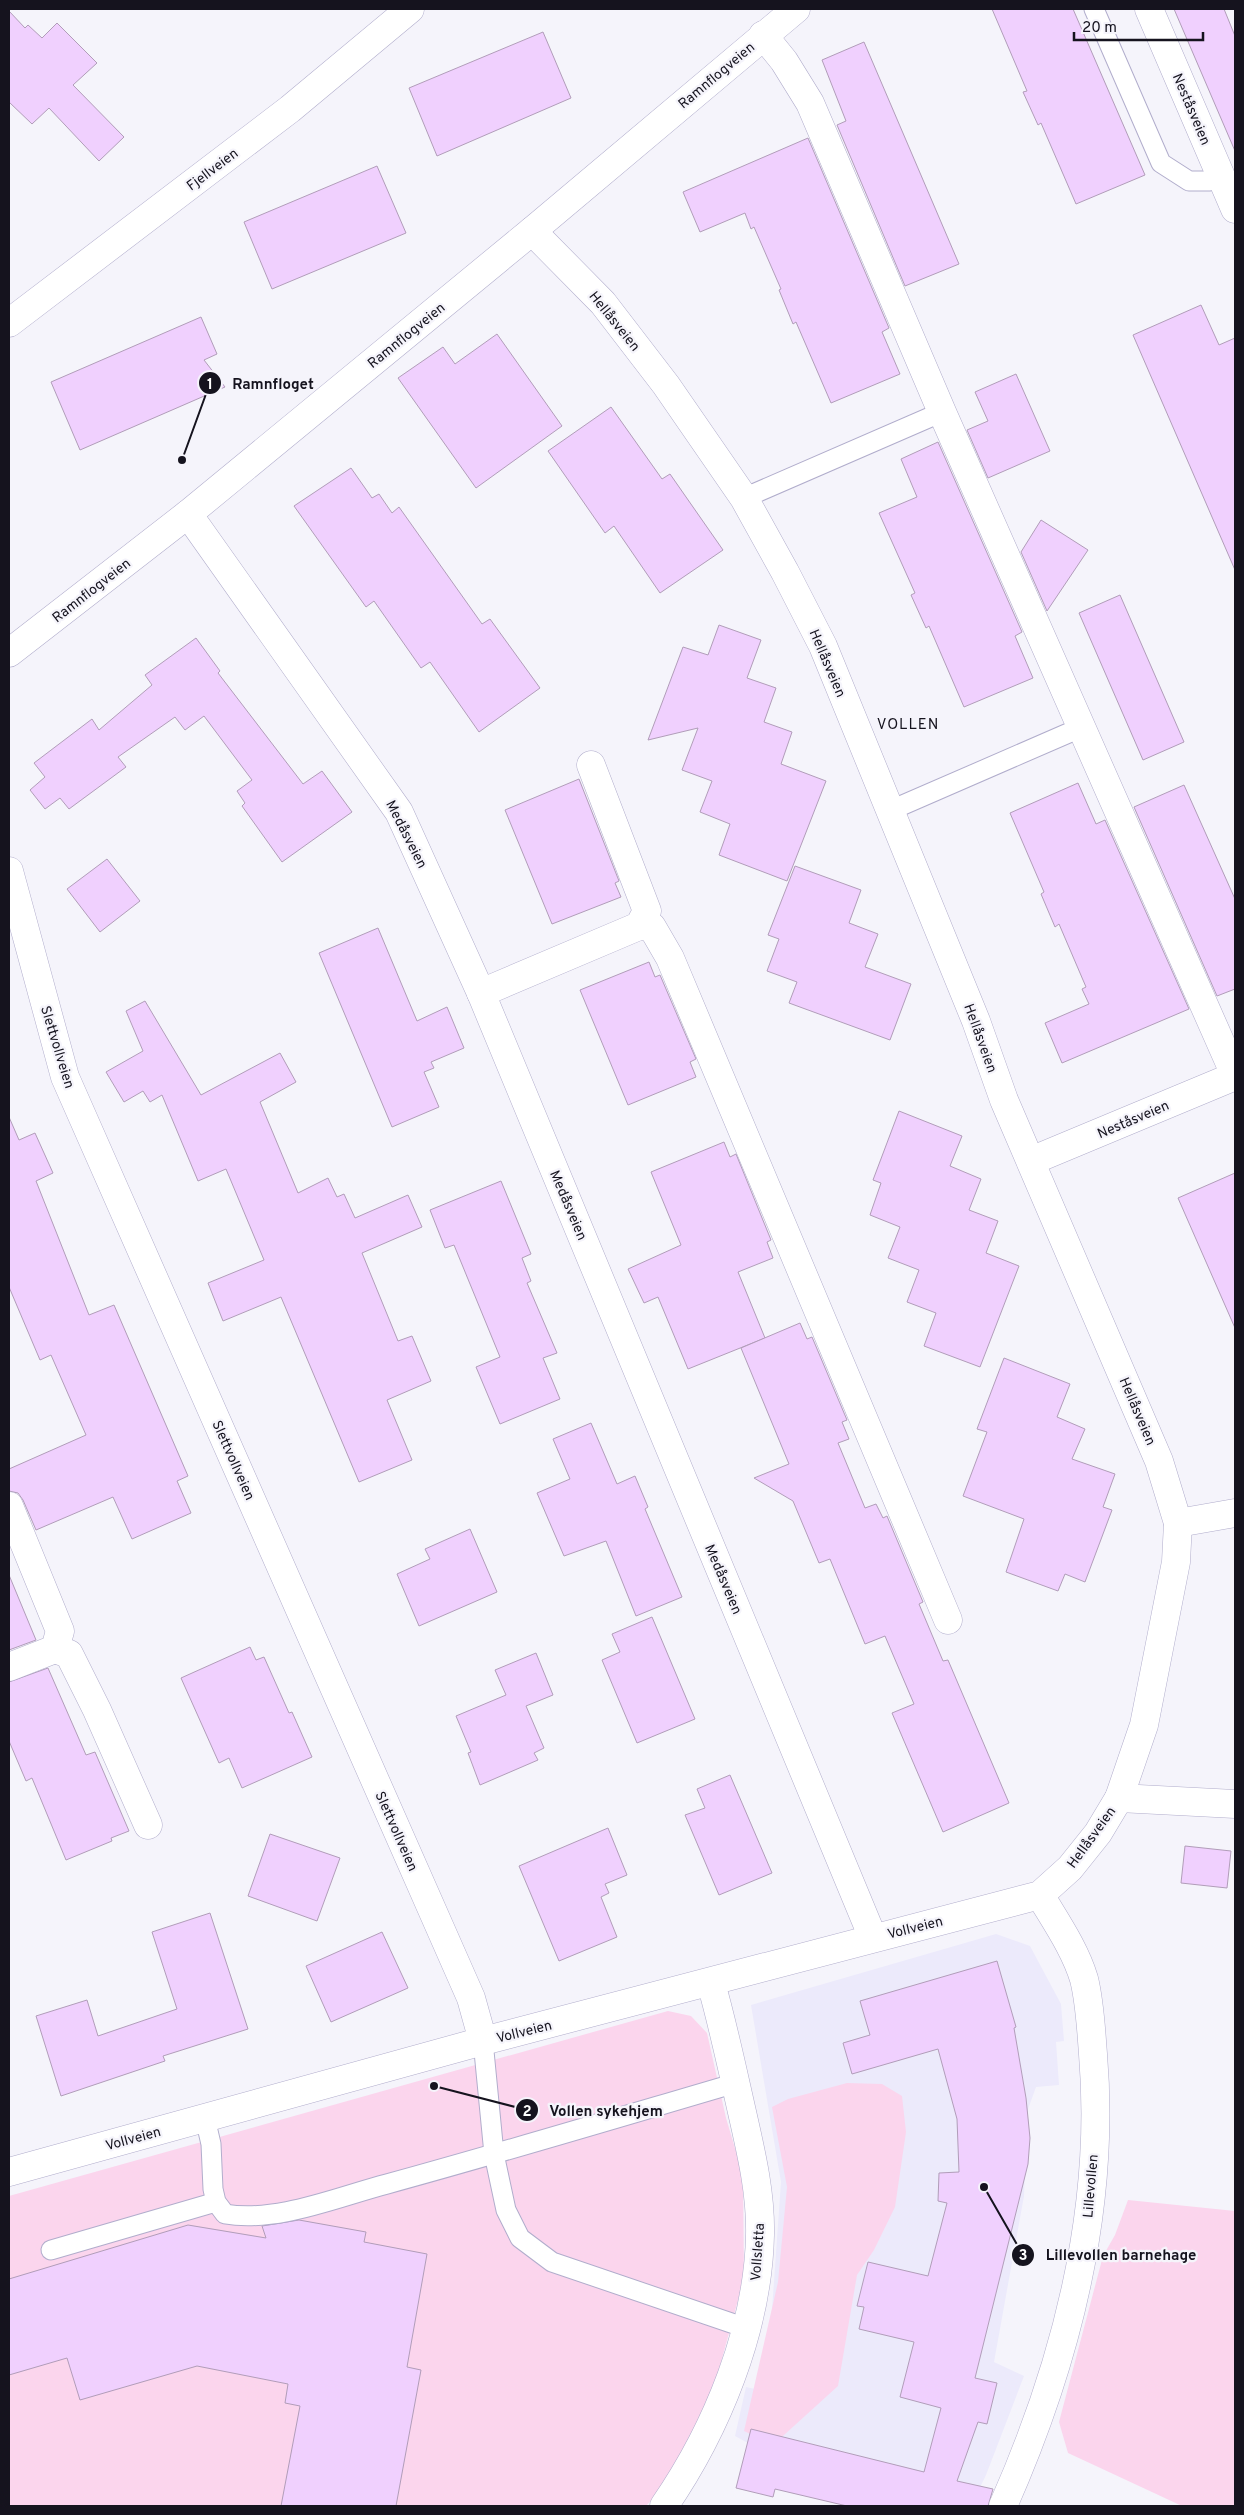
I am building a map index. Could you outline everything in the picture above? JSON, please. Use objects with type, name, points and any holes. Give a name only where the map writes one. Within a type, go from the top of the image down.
[{"type":"street","name":"Fjellveien","points":[[9,323],[290,109],[410,9]]},
{"type":"street","name":"Ramnflogveien","points":[[9,653],[188,514],[532,231],[796,9]]},
{"type":"street","name":"Neståsveien","points":[[1149,9],[1235,209]]},
{"type":"street","points":[[764,35],[784,61],[810,104],[1080,728],[1235,1076]]},
{"type":"street","name":"Hellåsveien","points":[[532,231],[603,303],[666,385],[744,498],[823,646],[976,1021],[1004,1100],[1159,1461],[1178,1523],[1176,1562],[1146,1716],[1119,1798],[1098,1833],[1070,1868],[1040,1895]]},
{"type":"street","name":"Medåsveien","points":[[188,514],[399,812],[481,993],[874,1938]]},
{"type":"street","points":[[591,765],[647,911],[639,926]]},
{"type":"street","name":"Slettvollveien","points":[[9,871],[65,1077],[471,1998],[483,2041]]},
{"type":"street","points":[[481,993],[639,926],[652,927],[670,958],[948,1620]]},
{"type":"street","name":"Neståsveien","points":[[1031,1161],[1235,1076]]},
{"type":"street","points":[[9,1506],[60,1631],[55,1649]]},
{"type":"street","points":[[1178,1523],[1235,1513]]},
{"type":"street","points":[[9,1667],[55,1649],[69,1654],[97,1710],[148,1826]]},
{"type":"street","points":[[1119,1798],[1235,1804]]},
{"type":"street","name":"Vollveien","points":[[9,2172],[483,2041],[711,1983],[1040,1895]]},
{"type":"street","name":"Lillevollen","points":[[1003,2506],[1030,2440],[1066,2325],[1084,2252],[1092,2181],[1097,2100],[1090,2018],[1084,1979],[1073,1952],[1040,1895]]},
{"type":"street","name":"Vollsletta","points":[[664,2506],[692,2463],[715,2418],[733,2371],[746,2328],[755,2285],[760,2234],[756,2177],[736,2083],[711,1983]]},
{"type":"lane","points":[[1094,9],[1161,163],[1189,181],[1209,181],[1222,178]]},
{"type":"lane","points":[[744,498],[942,412]]},
{"type":"lane","points":[[889,811],[1080,728]]},
{"type":"lane","points":[[483,2041],[494,2154],[506,2210],[520,2238],[552,2262],[746,2328]]},
{"type":"lane","points":[[204,2118],[211,2144],[216,2202],[225,2214],[246,2218],[288,2212],[736,2083]]},
{"type":"lane","points":[[52,2250],[216,2202]]},
{"type":"shaded area","points":[[996,1934],[1030,1946],[1061,2004],[1064,2041],[1056,2042],[1059,2085],[1036,2087],[1027,2112],[1024,2196],[994,2362],[1024,2376],[986,2475],[971,2506],[863,2506],[735,2436],[746,2387],[755,2389],[772,2310],[781,2182],[751,2005]]},
{"type":"shaded area","points":[[668,2011],[691,2016],[707,2033],[726,2118],[743,2175],[744,2278],[714,2388],[663,2488],[646,2506],[9,2506],[9,2196]]},
{"type":"shaded area","points":[[847,2083],[882,2084],[902,2096],[906,2132],[895,2207],[874,2250],[857,2275],[838,2386],[773,2445],[744,2431],[778,2282],[787,2187],[772,2107],[788,2099]]},
{"type":"shaded area","points":[[1128,2200],[1235,2211],[1235,2506],[1182,2506],[1068,2453],[1059,2422],[1103,2256],[1115,2235]]},
{"type":"building","points":[[992,9],[1073,9],[1145,175],[1076,204],[1041,123],[1038,125],[1023,92],[1027,91]]},
{"type":"building","points":[[1174,9],[1224,9],[1235,36],[1235,151]]},
{"type":"building","points":[[9,11],[25,28],[28,25],[42,38],[57,23],[97,63],[73,85],[124,137],[99,161],[49,108],[32,124],[9,102]]},
{"type":"building","points":[[543,32],[571,98],[437,156],[409,88]]},
{"type":"building","points":[[864,42],[959,264],[905,286],[837,125],[846,121],[822,60]]},
{"type":"building","points":[[808,138],[889,328],[882,332],[900,374],[831,403],[796,322],[793,324],[779,290],[781,289],[754,227],[751,229],[745,213],[700,232],[683,192]]},
{"type":"building","points":[[377,166],[406,233],[272,289],[244,222]]},
{"type":"building","points":[[1201,305],[1219,345],[1235,338],[1235,570],[1133,335]]},
{"type":"building","points":[[201,317],[217,354],[204,360],[225,387],[80,450],[51,382]]},
{"type":"building","points":[[497,334],[562,426],[476,488],[398,378],[443,347],[455,364]]},
{"type":"building","points":[[1016,374],[1050,451],[988,478],[967,430],[988,421],[975,392]]},
{"type":"building","points":[[611,407],[662,479],[670,474],[723,550],[660,593],[614,526],[605,533],[548,451]]},
{"type":"building","points":[[938,442],[1022,632],[1015,636],[1033,678],[964,707],[929,626],[926,628],[911,595],[915,593],[879,513],[917,497],[901,459]]},
{"type":"building","points":[[351,468],[372,498],[379,494],[392,513],[399,507],[482,624],[490,619],[540,688],[479,732],[430,662],[421,668],[374,601],[366,607],[294,506]]},
{"type":"building","points":[[1041,520],[1088,550],[1047,611],[1021,552]]},
{"type":"building","points":[[1120,595],[1184,742],[1143,760],[1079,613]]},
{"type":"building","points":[[719,625],[761,640],[747,678],[776,688],[764,722],[792,732],[781,764],[826,781],[787,881],[719,855],[730,824],[700,812],[712,781],[682,770],[698,728],[648,740],[683,647],[708,655]]},
{"type":"building","points":[[196,638],[220,671],[218,673],[303,784],[322,771],[352,812],[282,862],[242,806],[245,803],[237,791],[252,780],[204,716],[185,730],[175,717],[118,757],[126,767],[69,809],[60,798],[45,809],[30,790],[45,777],[34,763],[92,719],[99,730],[152,685],[145,675]]},
{"type":"building","points":[[579,779],[619,881],[615,883],[621,897],[552,924],[505,810]]},
{"type":"building","points":[[1078,783],[1096,824],[1105,820],[1189,1009],[1062,1063],[1045,1023],[1089,1004],[1082,989],[1086,987],[1059,924],[1055,927],[1041,894],[1044,892],[1010,813]]},
{"type":"building","points":[[1184,785],[1235,899],[1235,989],[1217,996],[1134,807]]},
{"type":"building","points":[[107,859],[140,901],[100,932],[67,889]]},
{"type":"building","points":[[795,866],[861,890],[849,923],[878,934],[865,967],[911,984],[890,1040],[789,1003],[797,982],[767,971],[779,939],[768,935]]},
{"type":"building","points":[[378,928],[417,1021],[447,1007],[464,1048],[431,1062],[434,1068],[424,1072],[439,1107],[392,1127],[319,953]]},
{"type":"building","points":[[649,962],[655,977],[660,975],[696,1059],[690,1062],[696,1077],[628,1105],[580,990]]},
{"type":"building","points":[[145,1001],[201,1095],[280,1053],[296,1082],[260,1102],[298,1193],[328,1178],[337,1197],[344,1194],[355,1218],[408,1195],[422,1227],[362,1253],[398,1341],[412,1336],[431,1381],[387,1400],[412,1460],[359,1482],[281,1297],[223,1321],[208,1283],[264,1260],[226,1169],[198,1181],[162,1095],[150,1102],[143,1091],[124,1102],[106,1072],[143,1051],[126,1011]]},
{"type":"building","points":[[899,1111],[962,1136],[950,1166],[981,1179],[969,1210],[998,1221],[986,1253],[1019,1266],[980,1367],[924,1346],[936,1313],[907,1302],[919,1270],[888,1258],[900,1227],[870,1215],[881,1183],[873,1180]]},
{"type":"building","points":[[9,1117],[19,1140],[35,1133],[53,1173],[36,1181],[89,1315],[114,1305],[188,1476],[177,1481],[191,1513],[132,1539],[113,1497],[36,1530],[23,1500],[18,1493],[9,1491],[9,1469],[86,1435],[51,1355],[40,1360],[9,1287]]},
{"type":"building","points":[[724,1142],[730,1157],[736,1154],[771,1240],[767,1242],[773,1258],[738,1272],[765,1338],[688,1369],[658,1297],[644,1303],[628,1269],[681,1245],[651,1172]]},
{"type":"building","points":[[1235,1173],[1235,1328],[1178,1198]]},
{"type":"building","points":[[501,1181],[531,1254],[522,1258],[531,1281],[527,1283],[557,1353],[543,1358],[560,1399],[500,1424],[476,1367],[500,1357],[454,1245],[445,1248],[430,1210]]},
{"type":"building","points":[[800,1323],[807,1339],[812,1337],[847,1420],[842,1422],[849,1439],[838,1443],[865,1508],[876,1504],[883,1518],[887,1516],[923,1602],[919,1604],[943,1661],[948,1660],[1009,1803],[943,1832],[892,1713],[914,1704],[885,1636],[865,1644],[830,1559],[819,1563],[793,1501],[754,1478],[789,1464],[741,1348]]},
{"type":"building","points":[[1004,1358],[1070,1384],[1057,1417],[1085,1429],[1072,1459],[1115,1474],[1103,1507],[1112,1510],[1085,1582],[1065,1574],[1058,1591],[1006,1572],[1024,1519],[963,1496],[987,1432],[977,1429]]},
{"type":"building","points":[[591,1423],[617,1484],[635,1476],[648,1507],[645,1509],[682,1597],[636,1616],[606,1541],[564,1556],[537,1493],[570,1479],[553,1439]]},
{"type":"building","points":[[470,1529],[497,1592],[419,1626],[397,1574],[430,1559],[425,1549]]},
{"type":"building","points":[[9,1575],[36,1640],[9,1650]]},
{"type":"building","points":[[652,1617],[695,1719],[637,1743],[602,1660],[620,1652],[612,1634]]},
{"type":"building","points":[[250,1647],[256,1660],[264,1657],[289,1713],[292,1712],[312,1757],[242,1788],[229,1758],[219,1763],[181,1678]]},
{"type":"building","points":[[536,1653],[553,1695],[526,1706],[544,1748],[534,1753],[538,1760],[480,1785],[468,1753],[471,1752],[456,1716],[506,1695],[495,1670]]},
{"type":"building","points":[[48,1668],[86,1755],[95,1752],[129,1831],[111,1838],[112,1841],[66,1860],[32,1778],[26,1781],[9,1741],[9,1682]]},
{"type":"building","points":[[730,1775],[772,1873],[719,1895],[685,1815],[705,1808],[697,1789]]},
{"type":"building","points":[[608,1828],[627,1875],[605,1884],[609,1893],[601,1897],[617,1937],[559,1961],[519,1866]]},
{"type":"building","points":[[270,1834],[340,1858],[317,1921],[248,1896]]},
{"type":"building","points":[[1185,1846],[1231,1851],[1227,1888],[1181,1883]]},
{"type":"building","points":[[210,1913],[248,2029],[163,2056],[165,2061],[61,2096],[36,2016],[87,2000],[98,2036],[177,2009],[152,1932]]},
{"type":"building","points":[[382,1932],[408,1988],[331,2022],[306,1966]]},
{"type":"building","points":[[997,1961],[1016,2027],[1014,2028],[1026,2098],[1030,2138],[1028,2164],[975,2378],[997,2383],[987,2424],[978,2422],[957,2481],[993,2489],[988,2506],[847,2506],[775,2489],[773,2497],[736,2488],[751,2429],[924,2472],[941,2408],[900,2397],[914,2342],[859,2329],[864,2307],[857,2306],[868,2262],[928,2276],[947,2203],[938,2201],[939,2173],[959,2172],[957,2119],[938,2049],[852,2074],[843,2043],[870,2035],[860,2001]]},
{"type":"building","points":[[299,2220],[366,2232],[364,2242],[427,2254],[407,2367],[421,2370],[396,2506],[281,2506],[300,2406],[285,2403],[288,2384],[197,2366],[80,2400],[67,2358],[9,2375],[9,2279],[188,2225],[266,2238],[262,2226]]},
{"type":"place","name":"Ramnfloget","points":[[182,460]]},
{"type":"place","name":"Vollen sykehjem","points":[[434,2086]]},
{"type":"place","name":"Lillevollen barnehage","points":[[984,2187]]},
{"type":"district","name":"VOLLEN","points":[[908,724]]}]
